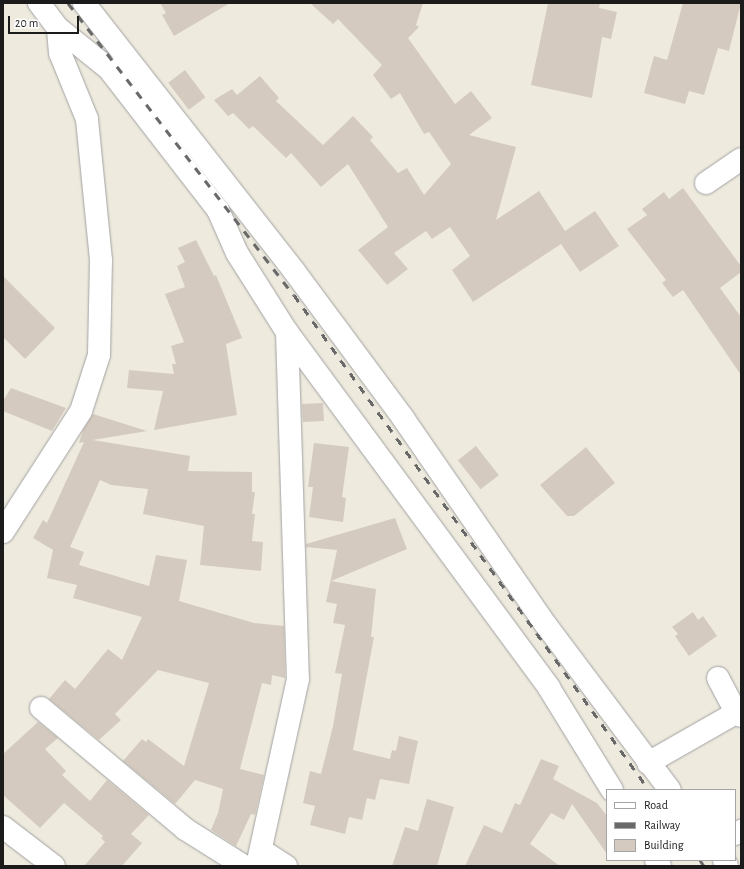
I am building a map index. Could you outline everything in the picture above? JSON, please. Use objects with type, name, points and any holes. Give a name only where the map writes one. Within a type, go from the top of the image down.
[{"type":"street","points":[[39,3],[58,28],[109,69],[218,210],[237,254],[287,332],[549,688],[611,789]]},
{"type":"street","points":[[84,3],[308,290],[403,418],[546,625],[648,763],[669,789]]},
{"type":"street","points":[[3,532],[81,411],[99,355],[101,260],[88,126],[60,53],[58,28]]},
{"type":"street","points":[[706,183],[741,159]]},
{"type":"street","points":[[286,866],[259,858],[298,679],[287,332]]},
{"type":"street","points":[[648,763],[740,713],[718,678]]},
{"type":"street","points":[[41,708],[185,829],[244,866]]},
{"type":"street","points":[[3,827],[54,866]]},
{"type":"building","points":[[160,3],[230,3],[174,36],[162,15],[166,13]]},
{"type":"building","points":[[310,3],[423,3],[416,25],[419,27],[408,38],[455,104],[471,91],[492,118],[469,135],[516,147],[496,220],[539,191],[565,231],[595,211],[619,246],[580,272],[561,244],[473,302],[452,270],[470,256],[450,227],[432,239],[426,231],[394,253],[408,269],[387,285],[358,250],[388,227],[348,164],[321,187],[291,153],[286,158],[253,126],[249,129],[233,113],[228,116],[214,100],[232,89],[237,95],[260,76],[279,98],[276,101],[323,145],[353,116],[373,137],[370,140],[398,173],[407,168],[424,195],[451,164],[429,132],[424,134],[400,93],[391,99],[373,75],[382,65],[338,19],[333,24]]},
{"type":"building","points":[[548,3],[600,3],[599,8],[617,12],[611,39],[602,37],[592,98],[531,85]]},
{"type":"building","points":[[683,3],[741,3],[729,51],[718,48],[704,95],[689,91],[685,104],[644,93],[654,56],[667,60]]},
{"type":"building","points":[[185,70],[205,97],[189,110],[168,83]]},
{"type":"building","points":[[683,188],[741,266],[741,272],[720,288],[741,317],[741,375],[683,290],[673,297],[662,283],[666,280],[627,229],[647,215],[642,209],[664,192],[669,199]]},
{"type":"building","points":[[196,240],[214,276],[216,275],[242,338],[226,344],[237,415],[154,430],[163,391],[127,388],[129,370],[174,374],[172,364],[176,364],[171,346],[184,342],[165,294],[185,287],[177,266],[185,262],[178,248]]},
{"type":"building","points":[[3,276],[55,328],[25,359],[3,337]]},
{"type":"building","points":[[11,388],[66,408],[52,431],[3,411],[3,401]]},
{"type":"building","points":[[323,403],[324,421],[303,422],[302,404]]},
{"type":"building","points":[[93,414],[147,431],[93,440],[190,456],[188,471],[252,472],[252,492],[255,492],[252,514],[255,514],[252,541],[263,542],[261,571],[200,565],[204,526],[143,514],[148,489],[111,485],[100,480],[70,547],[84,552],[79,565],[149,586],[156,555],[187,560],[179,601],[254,623],[284,626],[285,678],[272,675],[271,685],[262,683],[240,769],[264,775],[255,815],[251,814],[236,846],[211,830],[218,813],[223,789],[195,780],[175,804],[123,761],[142,739],[146,742],[148,739],[184,766],[209,683],[158,670],[115,714],[121,720],[99,740],[49,699],[65,680],[75,689],[108,649],[122,660],[142,617],[73,598],[77,585],[47,578],[53,550],[33,538],[43,520],[47,523],[84,442],[79,443],[83,430]]},
{"type":"building","points":[[314,443],[349,447],[342,497],[346,498],[343,522],[309,517],[313,487],[308,487]]},
{"type":"building","points":[[476,446],[499,475],[481,489],[458,460]]},
{"type":"building","points":[[586,447],[615,483],[574,516],[567,516],[540,485]]},
{"type":"building","points":[[395,518],[407,549],[331,581],[376,589],[371,637],[374,637],[353,750],[390,759],[392,750],[396,751],[399,736],[418,741],[409,784],[380,779],[375,800],[367,798],[362,820],[349,817],[345,834],[310,825],[315,806],[303,803],[310,771],[321,774],[333,726],[342,674],[335,673],[345,625],[333,623],[337,604],[326,602],[337,550],[306,547],[306,544]]},
{"type":"building","points":[[693,612],[698,620],[703,616],[717,636],[689,656],[675,636],[678,634],[672,627]]},
{"type":"building","points":[[38,722],[58,738],[45,749],[66,771],[62,775],[90,801],[107,780],[149,815],[131,834],[142,843],[122,866],[84,866],[105,842],[101,838],[103,836],[64,803],[40,828],[3,795],[3,754]]},
{"type":"building","points":[[541,759],[559,766],[553,779],[597,803],[606,815],[606,853],[572,804],[564,820],[551,813],[530,844],[560,866],[465,866],[484,825],[502,833],[515,803],[520,805]]},
{"type":"building","points":[[427,799],[454,807],[437,866],[392,866],[405,827],[418,831]]},
{"type":"railway","points":[[68,3],[294,295],[648,789]]},
{"type":"railway","points":[[701,861],[704,866]]}]
